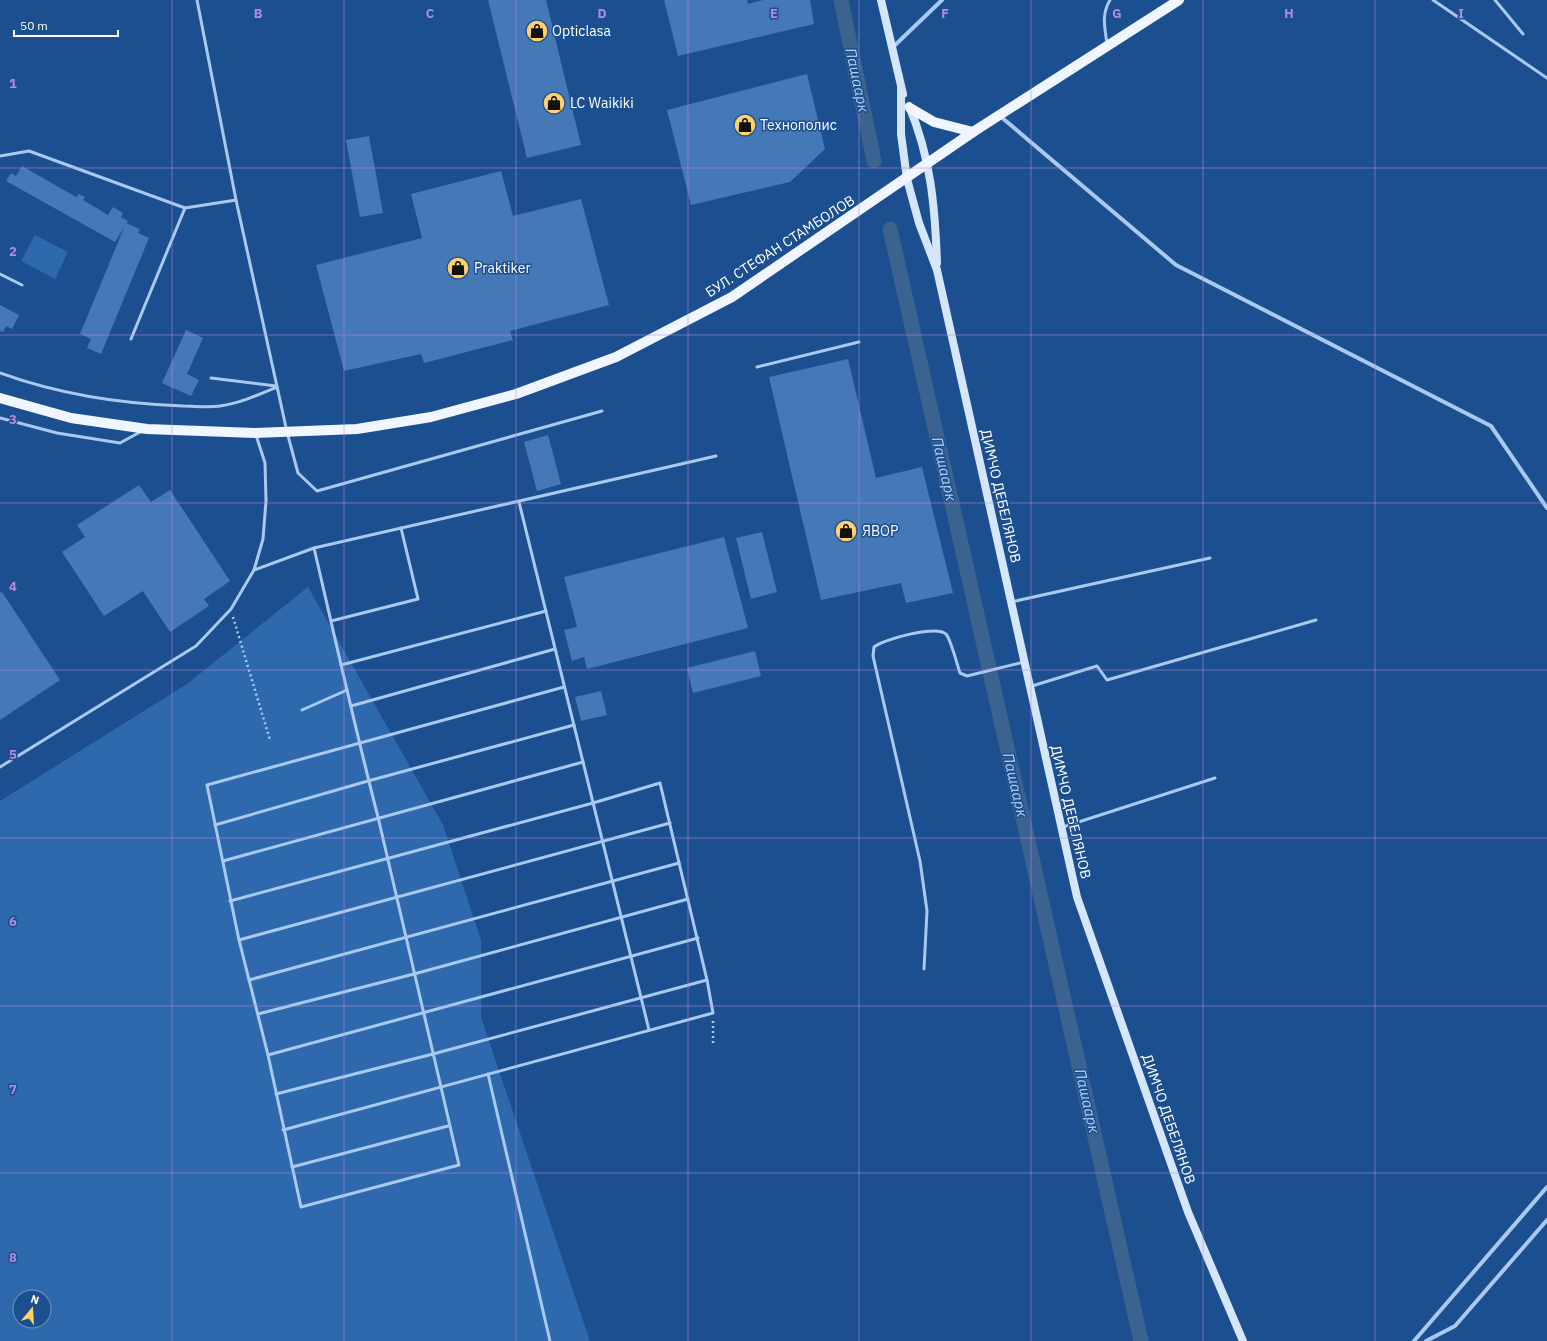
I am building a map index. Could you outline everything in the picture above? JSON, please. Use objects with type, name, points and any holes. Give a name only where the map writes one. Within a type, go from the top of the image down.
[{"type":"main road","name":"БУЛ. СТЕФАН СТАМБОЛОВ","points":[[0,398],[71,418],[147,429],[255,433],[357,429],[430,417],[516,394],[616,357],[732,297],[907,179],[973,132],[1179,0]]},
{"type":"main road","points":[[910,108],[921,117],[934,122],[973,132]]},
{"type":"street","points":[[881,0],[901,89]]},
{"type":"street","points":[[891,48],[942,0]]},
{"type":"street","name":"ДИМЧО ДЕБЕЛЯНОВ","points":[[901,89],[917,126],[927,164],[935,211],[937,270]]},
{"type":"street","name":"ДИМЧО ДЕБЕЛЯНОВ","points":[[901,89],[901,134],[907,179],[919,223],[937,270],[1077,897],[1180,1189],[1243,1341]]},
{"type":"street","points":[[999,116],[1176,265],[1491,426],[1547,508]]},
{"type":"street","points":[[1414,1341],[1547,1187]]},
{"type":"street","points":[[1426,1341],[1456,1326],[1547,1220]]},
{"type":"lane","points":[[196,0],[236,200],[287,432],[298,473],[317,491],[602,411]]},
{"type":"lane","points":[[1108,46],[1103,19],[1105,8],[1110,0]]},
{"type":"lane","points":[[1433,0],[1547,78]]},
{"type":"lane","points":[[1495,0],[1523,34]]},
{"type":"lane","points":[[0,156],[29,151],[185,208],[236,200]]},
{"type":"lane","points":[[131,339],[185,208]]},
{"type":"lane","points":[[0,274],[22,285]]},
{"type":"lane","points":[[757,367],[859,342]]},
{"type":"lane","points":[[0,373],[24,382],[143,405],[218,407],[244,401],[277,387]]},
{"type":"lane","points":[[211,378],[277,387]]},
{"type":"lane","points":[[0,418],[57,433],[120,443],[147,429]]},
{"type":"lane","points":[[0,767],[196,646],[231,609],[254,570],[263,539],[266,502],[265,463],[255,433]]},
{"type":"lane","points":[[254,570],[314,548],[716,456]]},
{"type":"lane","points":[[519,502],[649,1030]]},
{"type":"lane","points":[[331,622],[418,599],[401,528]]},
{"type":"lane","points":[[314,548],[360,743],[368,781],[378,817],[433,1054],[448,1126],[459,1165],[301,1207],[283,1130],[268,1055],[230,900],[207,785],[360,743],[564,687]]},
{"type":"lane","points":[[1011,602],[1210,558]]},
{"type":"lane","points":[[341,665],[546,611]]},
{"type":"lane","points":[[1030,686],[1097,666],[1107,680],[1316,620]]},
{"type":"lane","points":[[924,969],[927,911],[920,861],[872,656],[874,647],[880,641],[915,633],[940,631],[947,635],[960,673],[967,676],[1025,662]]},
{"type":"lane","points":[[351,706],[555,649]]},
{"type":"lane","points":[[302,710],[347,690]]},
{"type":"lane","points":[[215,826],[368,781],[574,725]]},
{"type":"lane","points":[[222,861],[582,762]]},
{"type":"lane","points":[[1061,827],[1215,778]]},
{"type":"lane","points":[[230,900],[593,803],[660,783],[698,938],[714,1013],[283,1130]]},
{"type":"lane","points":[[239,940],[396,899],[670,823]]},
{"type":"lane","points":[[249,980],[679,863]]},
{"type":"lane","points":[[258,1014],[414,974],[621,916],[688,899]]},
{"type":"lane","points":[[268,1055],[423,1012],[631,958],[698,938]]},
{"type":"lane","points":[[276,1094],[433,1054],[707,980]]},
{"type":"lane","points":[[488,1074],[550,1341]]},
{"type":"lane","points":[[292,1167],[448,1126]]},
{"type":"path","points":[[231,609],[270,740]]},
{"type":"path","points":[[713,1044],[714,1013]]},
{"type":"shaded area","points":[[35,235],[68,252],[55,279],[21,261]]},
{"type":"shaded area","points":[[308,587],[443,825],[481,940],[481,1017],[590,1341],[0,1341],[0,801],[187,684]]},
{"type":"building","points":[[488,0],[546,0],[581,145],[527,158]]},
{"type":"building","points":[[664,0],[747,0],[748,4],[763,0],[810,0],[814,24],[678,56]]},
{"type":"building","name":"Технополис","points":[[807,74],[825,149],[790,182],[691,205],[667,110]]},
{"type":"building","points":[[369,136],[383,213],[360,217],[346,140]]},
{"type":"building","points":[[22,166],[76,197],[79,194],[85,197],[83,200],[108,215],[113,207],[123,213],[121,217],[128,221],[115,242],[6,181],[11,173],[16,176]]},
{"type":"building","name":"Praktiker","points":[[501,171],[513,216],[581,199],[609,305],[510,331],[513,340],[424,363],[421,354],[344,371],[316,265],[422,238],[411,194]]},
{"type":"building","points":[[126,223],[140,229],[138,233],[149,238],[101,354],[87,348],[91,339],[80,334]]},
{"type":"building","points":[[0,305],[19,315],[12,329],[6,326],[3,332],[0,331]]},
{"type":"building","points":[[186,330],[203,338],[187,374],[199,380],[191,396],[162,383]]},
{"type":"building","name":"ЯВОР","points":[[848,359],[876,478],[922,467],[953,593],[906,603],[901,583],[821,600],[769,377]]},
{"type":"building","points":[[548,435],[561,484],[537,491],[524,442]]},
{"type":"building","points":[[139,485],[151,502],[170,490],[230,581],[204,599],[209,606],[170,632],[143,591],[104,616],[62,552],[85,537],[77,525]]},
{"type":"building","points":[[762,532],[777,592],[751,599],[736,538]]},
{"type":"building","points":[[724,537],[748,628],[587,669],[584,657],[572,661],[564,630],[577,627],[564,577]]},
{"type":"building","points":[[2,592],[60,680],[0,720],[0,593]]},
{"type":"building","points":[[755,651],[761,676],[693,693],[687,668]]},
{"type":"building","points":[[601,691],[607,715],[581,721],[575,697]]},
{"type":"waterway","name":"Пашаарк","points":[[841,0],[874,161]]},
{"type":"waterway","name":"Пашаарк","points":[[890,229],[1141,1341]]},
{"type":"place","name":"Opticlasa","points":[[537,31]]},
{"type":"place","name":"LC Waikiki","points":[[554,103]]},
{"type":"place","name":"Технополис","points":[[745,125]]},
{"type":"place","name":"Praktiker","points":[[458,268]]},
{"type":"place","name":"ЯВОР","points":[[846,531]]}]
